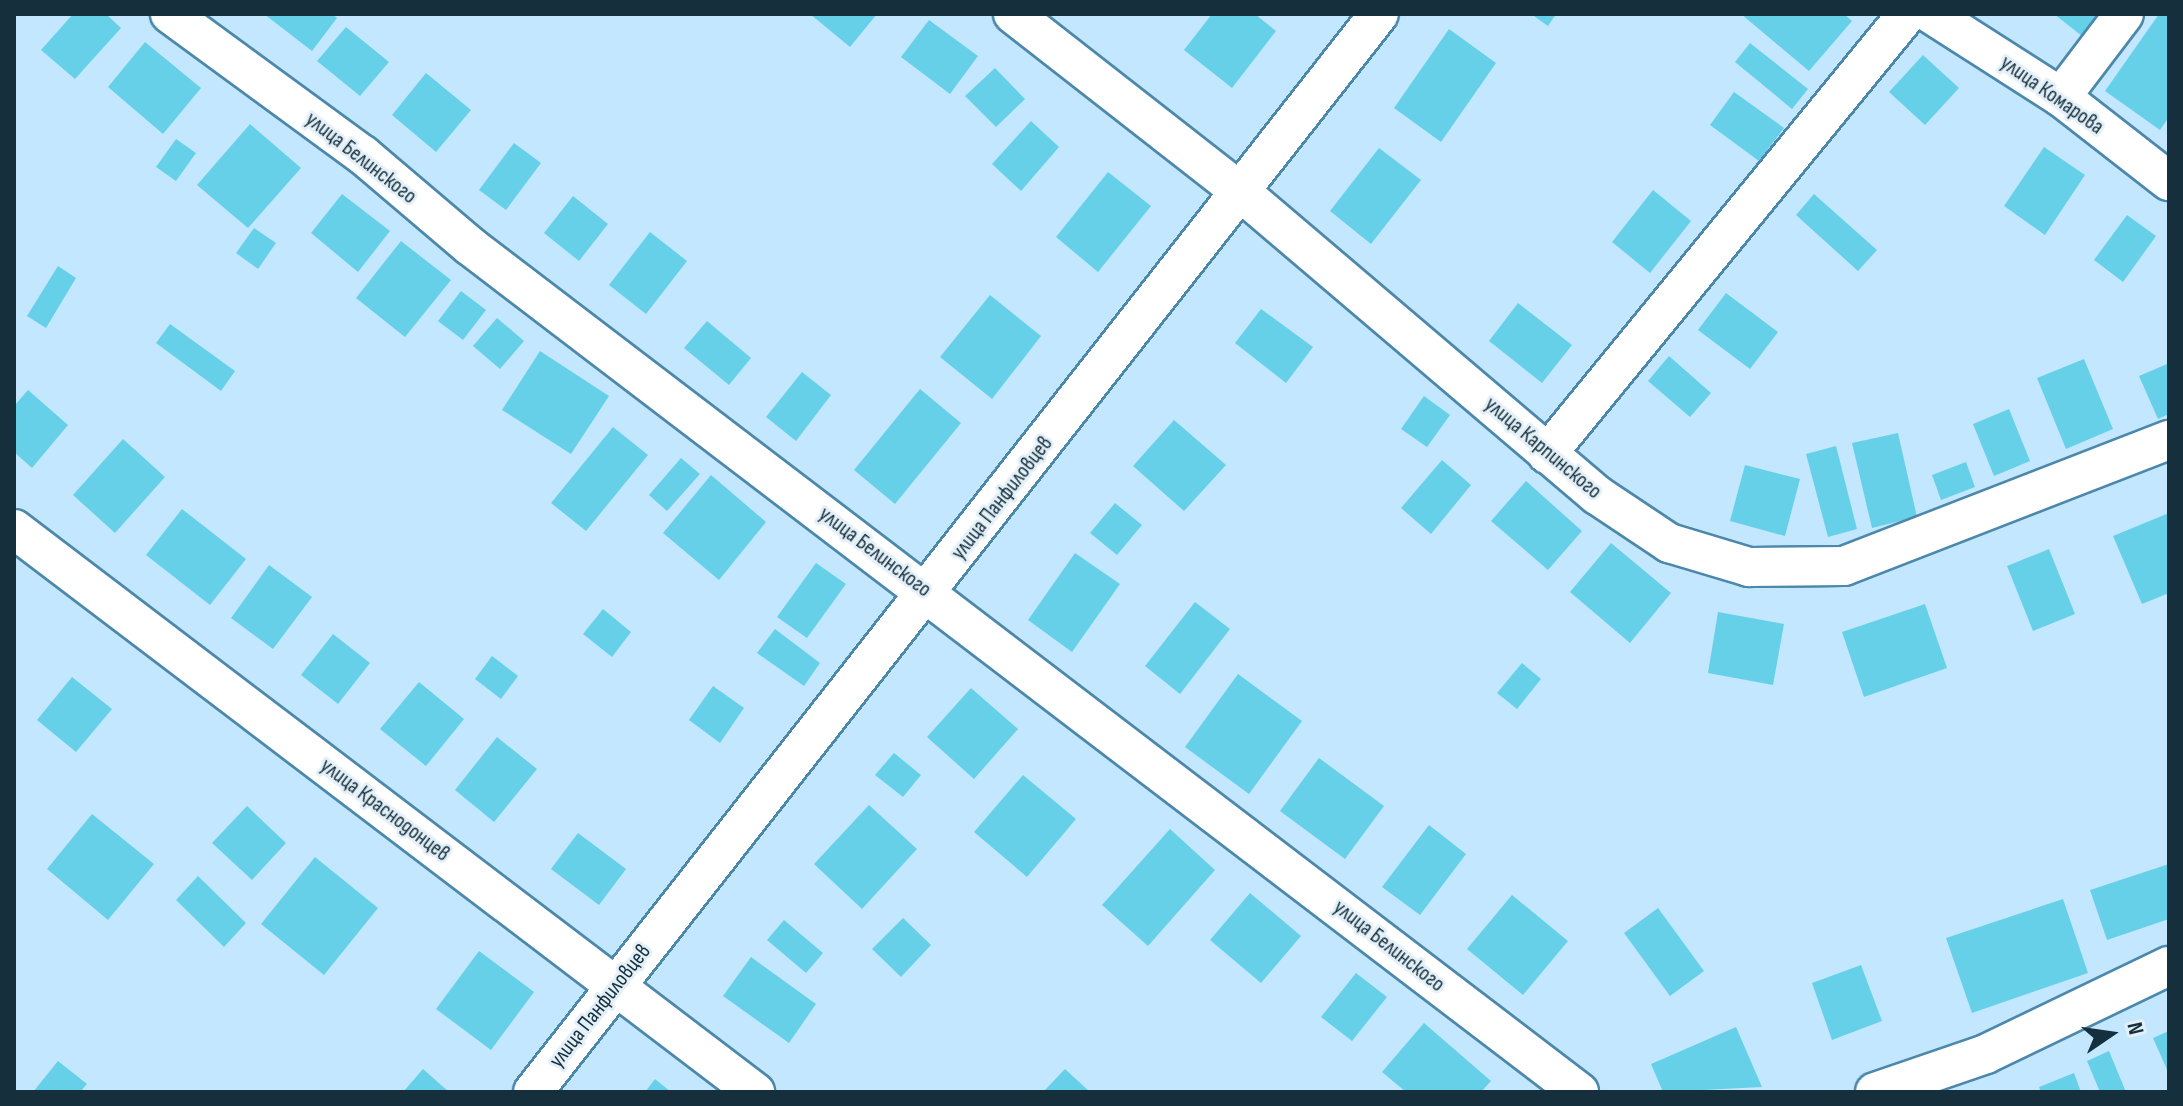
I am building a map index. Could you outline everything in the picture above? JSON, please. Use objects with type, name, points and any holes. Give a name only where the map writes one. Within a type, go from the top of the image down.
[{"type":"street","name":"улица Белинского","points":[[170,14],[1579,1092]]},
{"type":"street","name":"улица Карпинского","points":[[1013,14],[1242,193],[1547,454],[1669,543],[1749,567],[1844,566],[2169,440]]},
{"type":"street","name":"улица Панфиловцев","points":[[533,1092],[1242,193],[1379,14]]},
{"type":"street","points":[[1547,454],[1907,14]]},
{"type":"street","name":"улица Комарова","points":[[1931,14],[2061,97],[2169,181]]},
{"type":"street","points":[[2061,97],[2124,14]]},
{"type":"street","name":"улица Краснодонцев","points":[[14,529],[755,1092]]},
{"type":"street","points":[[1875,1092],[1986,1054],[2169,966]]},
{"type":"building","points":[[73,14],[106,14],[121,28],[75,79],[41,50]]},
{"type":"building","points":[[264,14],[332,14],[337,18],[312,51]]},
{"type":"building","points":[[810,14],[877,14],[850,47]]},
{"type":"building","points":[[1212,14],[1255,14],[1276,31],[1232,88],[1184,50]]},
{"type":"building","points":[[1531,14],[1556,14],[1548,26]]},
{"type":"building","points":[[1741,14],[1844,14],[1852,21],[1809,71]]},
{"type":"building","points":[[2054,14],[2099,14],[2082,36]]},
{"type":"building","points":[[2159,14],[2169,14],[2169,117],[2160,130],[2105,91]]},
{"type":"building","points":[[929,20],[978,56],[950,94],[901,57]]},
{"type":"building","points":[[346,27],[389,62],[360,96],[317,61]]},
{"type":"building","points":[[1449,29],[1496,63],[1441,142],[1394,108]]},
{"type":"building","points":[[145,42],[201,88],[163,134],[108,87]]},
{"type":"building","points":[[1750,43],[1808,89],[1792,109],[1735,62]]},
{"type":"building","points":[[1923,55],[1959,88],[1925,125],[1889,92]]},
{"type":"building","points":[[995,68],[1025,99],[996,127],[965,96]]},
{"type":"building","points":[[426,73],[471,110],[436,152],[392,115]]},
{"type":"building","points":[[1734,92],[1784,128],[1759,161],[1710,125]]},
{"type":"building","points":[[1031,121],[1059,147],[1021,191],[992,164]]},
{"type":"building","points":[[250,124],[301,168],[248,228],[197,185]]},
{"type":"building","points":[[176,139],[196,153],[176,181],[156,167]]},
{"type":"building","points":[[514,143],[541,163],[506,210],[479,190]]},
{"type":"building","points":[[2044,147],[2085,175],[2045,235],[2004,206]]},
{"type":"building","points":[[1379,148],[1421,180],[1371,244],[1330,211]]},
{"type":"building","points":[[1108,172],[1151,206],[1098,272],[1056,237]]},
{"type":"building","points":[[1653,190],[1691,221],[1650,273],[1612,242]]},
{"type":"building","points":[[342,194],[390,231],[358,272],[311,233]]},
{"type":"building","points":[[1814,194],[1877,250],[1858,271],[1796,215]]},
{"type":"building","points":[[573,196],[608,224],[579,261],[544,233]]},
{"type":"building","points":[[2127,215],[2156,236],[2123,282],[2094,260]]},
{"type":"building","points":[[254,228],[276,243],[258,269],[236,253]]},
{"type":"building","points":[[650,232],[687,261],[646,314],[609,285]]},
{"type":"building","points":[[401,241],[451,280],[405,337],[356,298]]},
{"type":"building","points":[[58,266],[76,278],[46,328],[27,316]]},
{"type":"building","points":[[461,291],[486,310],[463,340],[438,321]]},
{"type":"building","points":[[1726,293],[1778,332],[1750,369],[1698,330]]},
{"type":"building","points":[[990,295],[1041,336],[992,399],[940,357]]},
{"type":"building","points":[[1518,303],[1572,345],[1542,383],[1489,341]]},
{"type":"building","points":[[1261,309],[1313,347],[1286,383],[1235,343]]},
{"type":"building","points":[[497,318],[524,341],[500,369],[473,346]]},
{"type":"building","points":[[707,321],[751,358],[729,385],[684,348]]},
{"type":"building","points":[[170,324],[235,371],[221,391],[156,343]]},
{"type":"building","points":[[540,351],[609,396],[571,454],[502,410]]},
{"type":"building","points":[[1669,356],[1711,393],[1690,417],[1648,381]]},
{"type":"building","points":[[2084,359],[2113,429],[2066,449],[2037,378]]},
{"type":"building","points":[[2167,364],[2169,414],[2158,419],[2139,376]]},
{"type":"building","points":[[802,372],[831,395],[796,441],[766,417]]},
{"type":"building","points":[[920,389],[961,423],[895,504],[854,470]]},
{"type":"building","points":[[28,390],[68,425],[32,468],[14,452],[14,406]]},
{"type":"building","points":[[1424,396],[1450,415],[1427,447],[1401,429]]},
{"type":"building","points":[[2009,409],[2030,461],[1994,476],[1973,424]]},
{"type":"building","points":[[1174,420],[1226,465],[1184,511],[1133,466]]},
{"type":"building","points":[[613,427],[648,455],[586,531],[551,503]]},
{"type":"building","points":[[1898,433],[1917,517],[1872,528],[1852,443]]},
{"type":"building","points":[[123,439],[165,477],[115,533],[73,495]]},
{"type":"building","points":[[1836,446],[1857,529],[1828,537],[1806,454]]},
{"type":"building","points":[[681,458],[700,474],[667,511],[649,495]]},
{"type":"building","points":[[1442,460],[1471,485],[1431,534],[1401,508]]},
{"type":"building","points":[[1966,462],[1975,487],[1941,500],[1932,475]]},
{"type":"building","points":[[1745,465],[1800,479],[1785,536],[1730,521]]},
{"type":"building","points":[[711,475],[766,522],[719,580],[663,533]]},
{"type":"building","points":[[1526,481],[1582,531],[1548,570],[1491,521]]},
{"type":"building","points":[[1115,503],[1142,525],[1117,555],[1090,533]]},
{"type":"building","points":[[182,509],[246,559],[210,605],[146,555]]},
{"type":"building","points":[[2169,513],[2169,593],[2142,604],[2113,536]]},
{"type":"building","points":[[1611,543],[1671,593],[1630,643],[1570,592]]},
{"type":"building","points":[[2049,549],[2075,614],[2033,631],[2007,566]]},
{"type":"building","points":[[1075,553],[1120,584],[1072,652],[1028,620]]},
{"type":"building","points":[[816,563],[846,584],[807,638],[777,617]]},
{"type":"building","points":[[269,565],[312,597],[273,649],[231,618]]},
{"type":"building","points":[[1195,602],[1230,629],[1180,694],[1145,666]]},
{"type":"building","points":[[1925,604],[1947,668],[1864,697],[1842,632]]},
{"type":"building","points":[[603,609],[631,632],[612,657],[583,634]]},
{"type":"building","points":[[1718,612],[1784,624],[1773,685],[1708,673]]},
{"type":"building","points":[[775,629],[820,663],[804,686],[757,653]]},
{"type":"building","points":[[333,634],[370,663],[338,704],[301,675]]},
{"type":"building","points":[[492,656],[518,676],[501,699],[475,679]]},
{"type":"building","points":[[1522,663],[1541,679],[1517,709],[1497,693]]},
{"type":"building","points":[[1238,674],[1302,721],[1249,794],[1185,747]]},
{"type":"building","points":[[72,677],[112,709],[76,752],[37,720]]},
{"type":"building","points":[[419,682],[464,719],[426,766],[380,729]]},
{"type":"building","points":[[713,686],[744,708],[720,743],[689,720]]},
{"type":"building","points":[[971,688],[1018,729],[974,779],[927,737]]},
{"type":"building","points":[[497,737],[537,769],[494,822],[455,790]]},
{"type":"building","points":[[894,753],[921,775],[903,797],[875,775]]},
{"type":"building","points":[[1319,758],[1384,806],[1345,859],[1280,811]]},
{"type":"building","points":[[1023,775],[1076,819],[1027,877],[974,832]]},
{"type":"building","points":[[869,805],[917,849],[862,909],[814,864]]},
{"type":"building","points":[[247,806],[286,843],[252,880],[212,843]]},
{"type":"building","points":[[92,814],[154,864],[108,920],[47,869]]},
{"type":"building","points":[[1429,825],[1466,854],[1420,915],[1382,887]]},
{"type":"building","points":[[1170,829],[1215,870],[1148,946],[1102,905]]},
{"type":"building","points":[[578,833],[626,869],[599,905],[551,869]]},
{"type":"building","points":[[315,857],[378,908],[324,975],[261,924]]},
{"type":"building","points":[[2169,864],[2169,919],[2107,940],[2090,890]]},
{"type":"building","points":[[198,876],[246,923],[224,947],[176,900]]},
{"type":"building","points":[[1250,893],[1301,936],[1261,983],[1210,940]]},
{"type":"building","points":[[1512,895],[1568,941],[1523,995],[1467,949]]},
{"type":"building","points":[[2063,899],[2088,973],[1972,1013],[1946,938]]},
{"type":"building","points":[[1658,908],[1704,971],[1670,996],[1624,933]]},
{"type":"building","points":[[903,918],[931,945],[901,977],[872,949]]},
{"type":"building","points":[[784,920],[823,953],[806,973],[767,940]]},
{"type":"building","points":[[479,951],[534,992],[491,1050],[436,1009]]},
{"type":"building","points":[[751,957],[816,1004],[789,1043],[723,996]]},
{"type":"building","points":[[1861,965],[1882,1021],[1832,1040],[1812,983]]},
{"type":"building","points":[[1356,973],[1387,997],[1352,1041],[1321,1017]]},
{"type":"building","points":[[1424,1023],[1491,1081],[1481,1092],[1406,1092],[1382,1072]]},
{"type":"building","points":[[1736,1027],[1762,1087],[1663,1092],[1651,1064]]},
{"type":"building","points":[[2169,1031],[2169,1074],[2153,1038]]},
{"type":"building","points":[[2109,1051],[2126,1092],[2100,1092],[2087,1061]]},
{"type":"building","points":[[58,1061],[87,1084],[80,1092],[33,1092]]},
{"type":"building","points":[[423,1069],[449,1092],[403,1092]]},
{"type":"building","points":[[1065,1069],[1090,1092],[1043,1092]]},
{"type":"building","points":[[2074,1073],[2081,1092],[2041,1092],[2039,1087]]},
{"type":"building","points":[[655,1079],[671,1092],[645,1092]]}]
